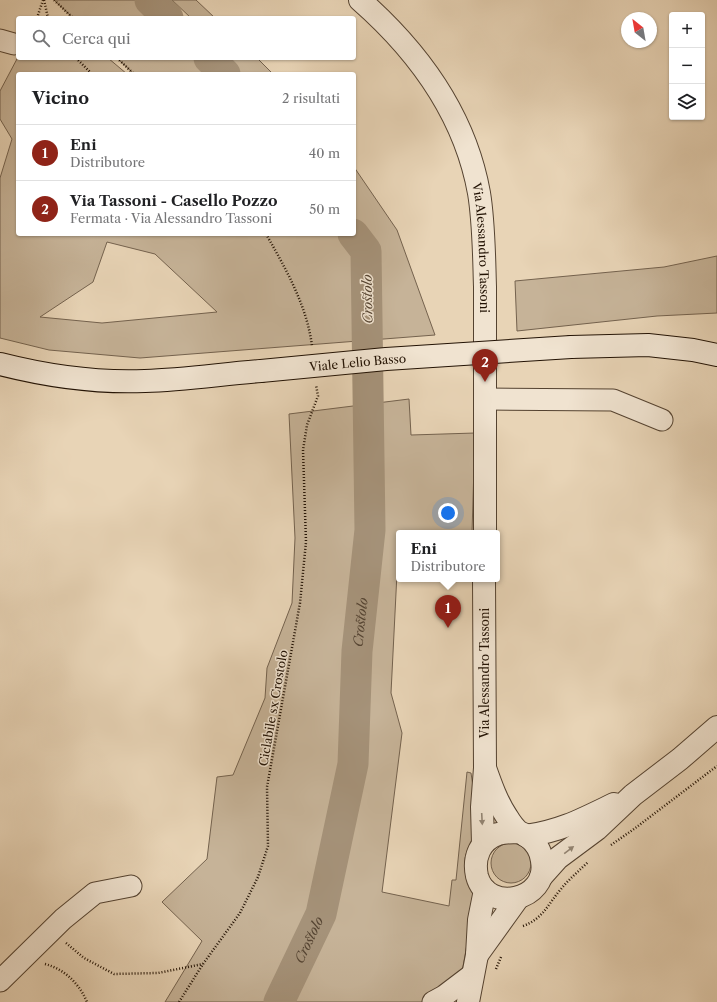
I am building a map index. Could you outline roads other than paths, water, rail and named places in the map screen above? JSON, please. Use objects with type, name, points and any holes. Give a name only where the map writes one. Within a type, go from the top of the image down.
[{"type":"street","name":"Via Alessandro Tassoni","points":[[360,0],[396,34],[430,76],[446,102],[467,146],[479,193],[485,287],[485,530]]},
{"type":"street","name":"Viale Lelio Basso","points":[[0,364],[62,377],[125,381],[154,381],[379,360],[571,347],[648,345],[693,350],[717,355]]},
{"type":"street","points":[[486,400],[613,400],[662,420]]},
{"type":"street","name":"Via Alessandro Tassoni","points":[[484,582],[485,768],[482,807],[483,843],[475,866],[477,877],[485,890]]},
{"type":"street","points":[[481,968],[479,920],[485,890],[496,897],[504,899],[518,898],[534,889],[541,877],[558,858],[597,829],[633,795],[668,769],[717,727]]},
{"type":"street","name":"Via Alessandro Tassoni","points":[[485,768],[499,804],[507,818],[536,845],[541,854],[543,862],[541,877]]},
{"type":"street","points":[[483,843],[496,834],[505,832],[542,834],[564,828],[633,795]]},
{"type":"street","points":[[0,980],[63,919],[95,893],[131,886]]},
{"type":"street","points":[[468,1002],[481,968],[518,898]]},
{"type":"street","points":[[433,1002],[444,996],[481,968]]},
{"type":"waterway","name":"Crostolo","points":[[150,0],[166,16]]},
{"type":"waterway","name":"Crostolo","points":[[211,60],[223,72]]},
{"type":"waterway","name":"Crostolo","points":[[279,1002],[321,914],[353,764],[357,651],[370,530],[366,251],[355,236]]},
{"type":"place","name":"Via Tassoni - Casello Pozzo","points":[[485,382]]},
{"type":"place","name":"Eni","points":[[448,628]]}]
